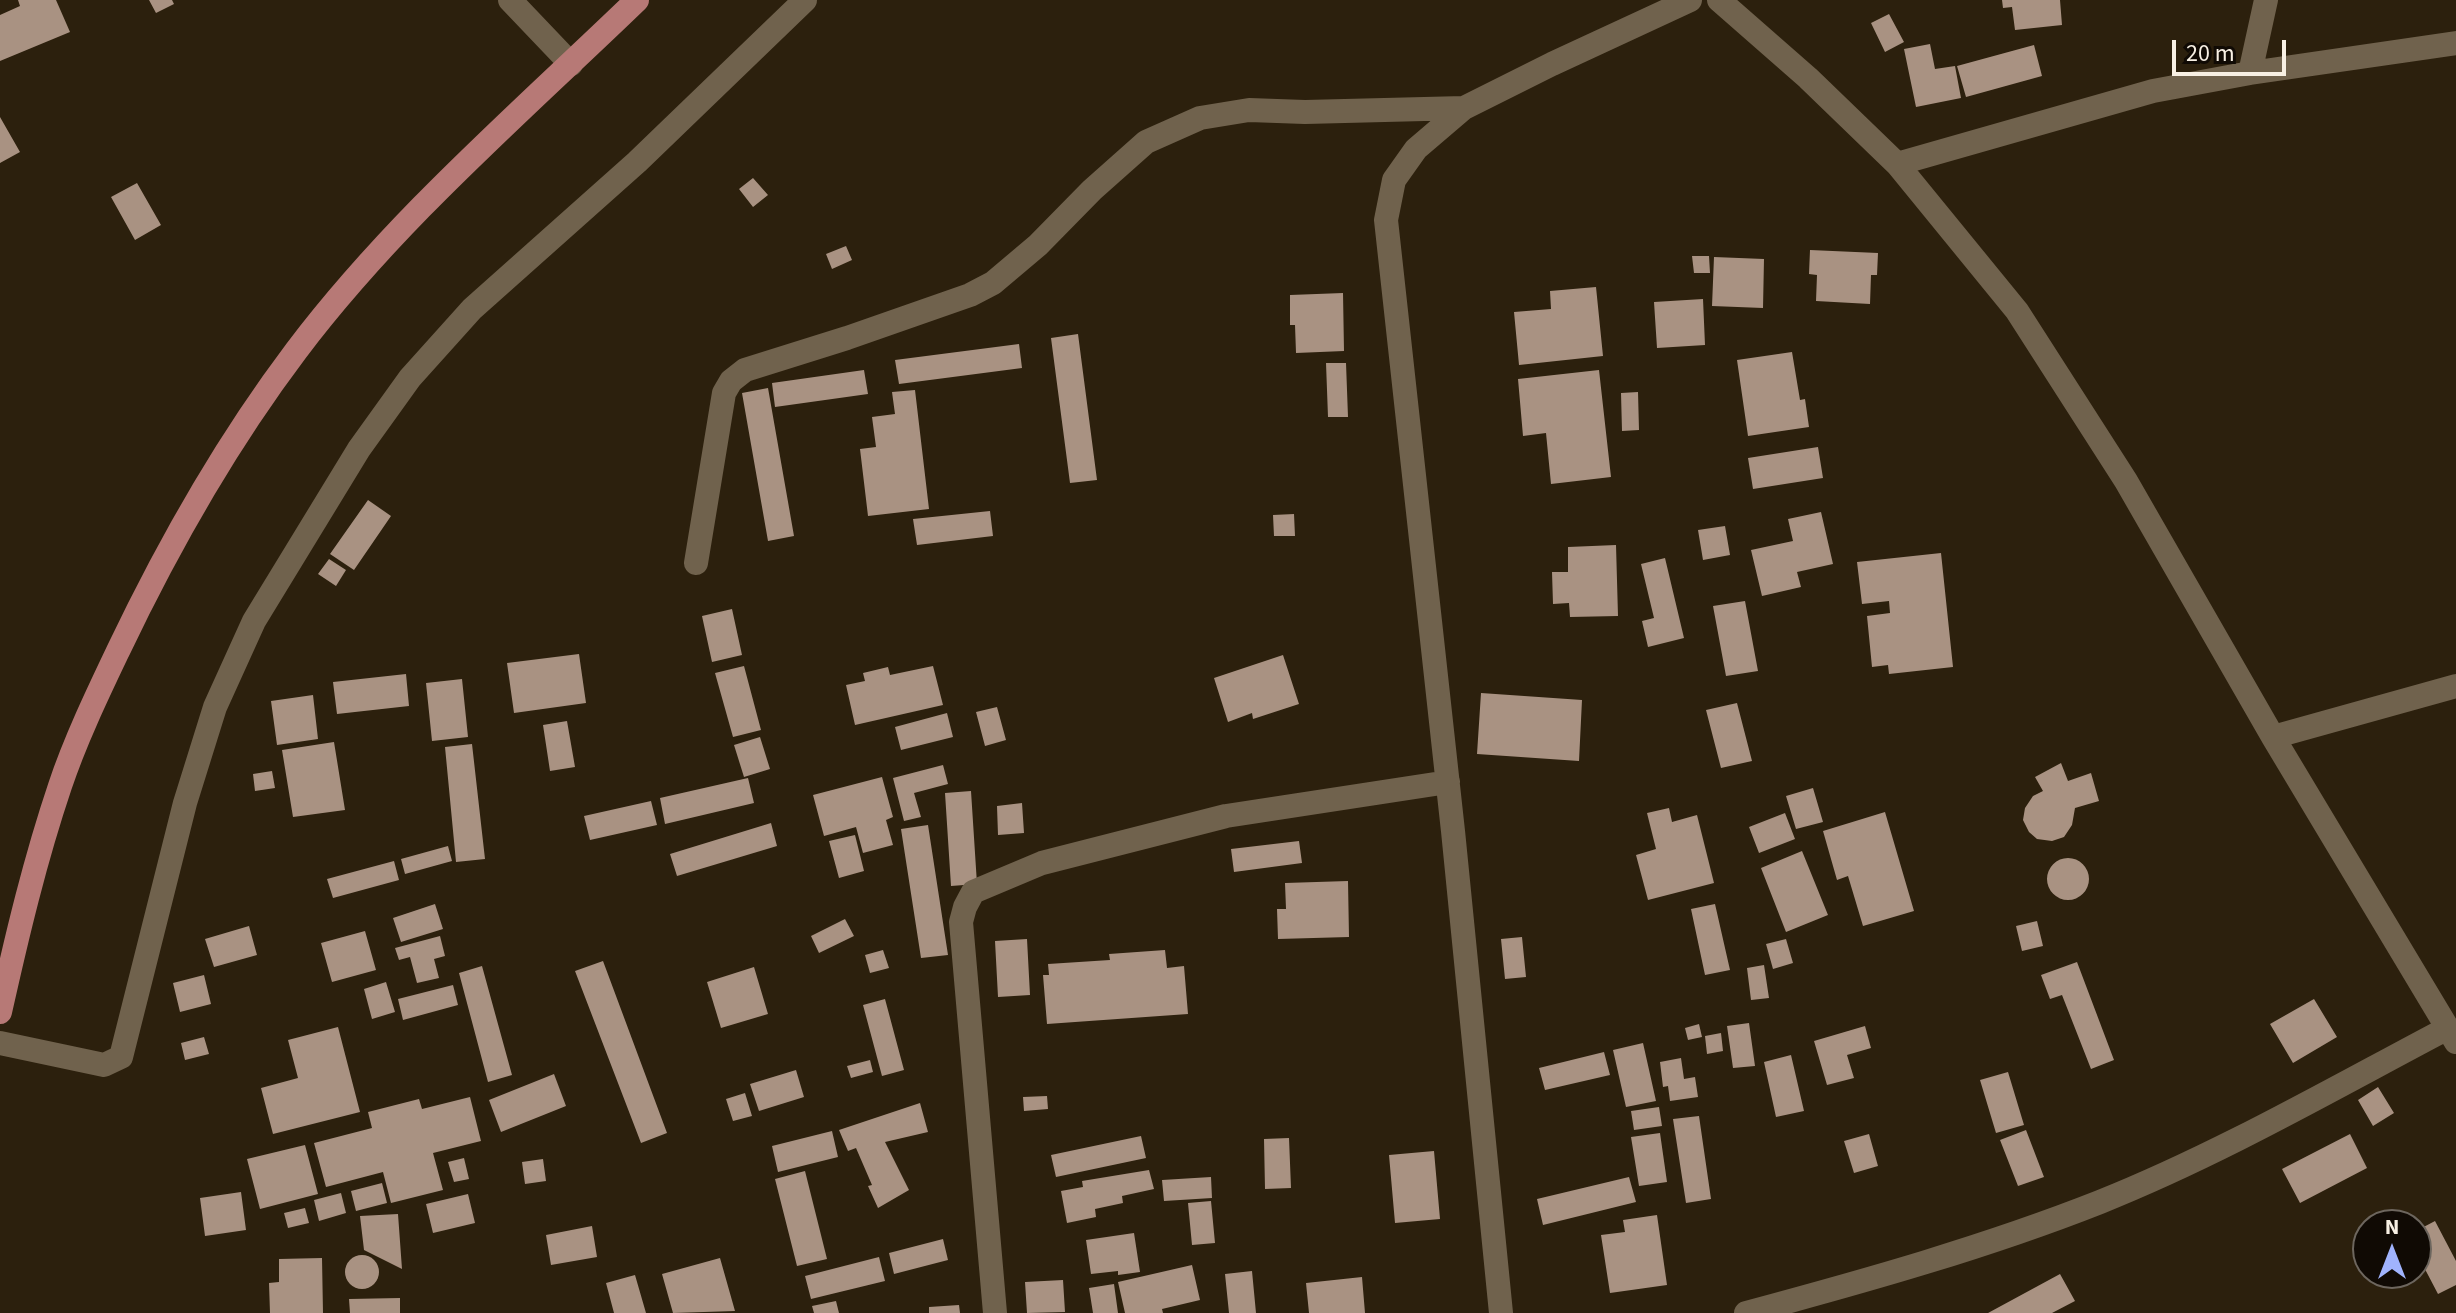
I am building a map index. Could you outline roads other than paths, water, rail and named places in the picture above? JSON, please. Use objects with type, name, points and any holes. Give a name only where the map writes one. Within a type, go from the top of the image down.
[{"type":"main road","points":[[0,1012],[26,899],[60,784],[155,572],[230,445],[296,350],[368,265],[428,200],[637,0]]},
{"type":"street","points":[[510,0],[571,64]]},
{"type":"street","points":[[0,1043],[104,1065],[121,1057],[185,803],[215,707],[254,621],[359,449],[410,378],[472,309],[637,162],[805,0]]},
{"type":"street","points":[[1501,1313],[1448,782],[1386,220],[1394,180],[1416,149],[1464,108],[1690,0]]},
{"type":"street","points":[[1719,0],[1808,78],[1897,164],[2017,311],[2126,481],[2273,737],[2452,1035],[2231,1143],[2101,1201],[1991,1242],[1746,1313]]},
{"type":"street","points":[[2250,73],[2266,0]]},
{"type":"street","points":[[1897,164],[2153,91],[2250,73],[2456,43]]},
{"type":"street","points":[[696,563],[724,393],[731,381],[745,370],[970,295],[993,283],[1038,245],[1092,190],[1146,142],[1200,118],[1249,110],[1305,112],[1464,108]]},
{"type":"street","points":[[2273,737],[2456,686]]},
{"type":"street","points":[[995,1313],[961,922],[973,892],[1042,863],[1226,816],[1448,782]]}]
